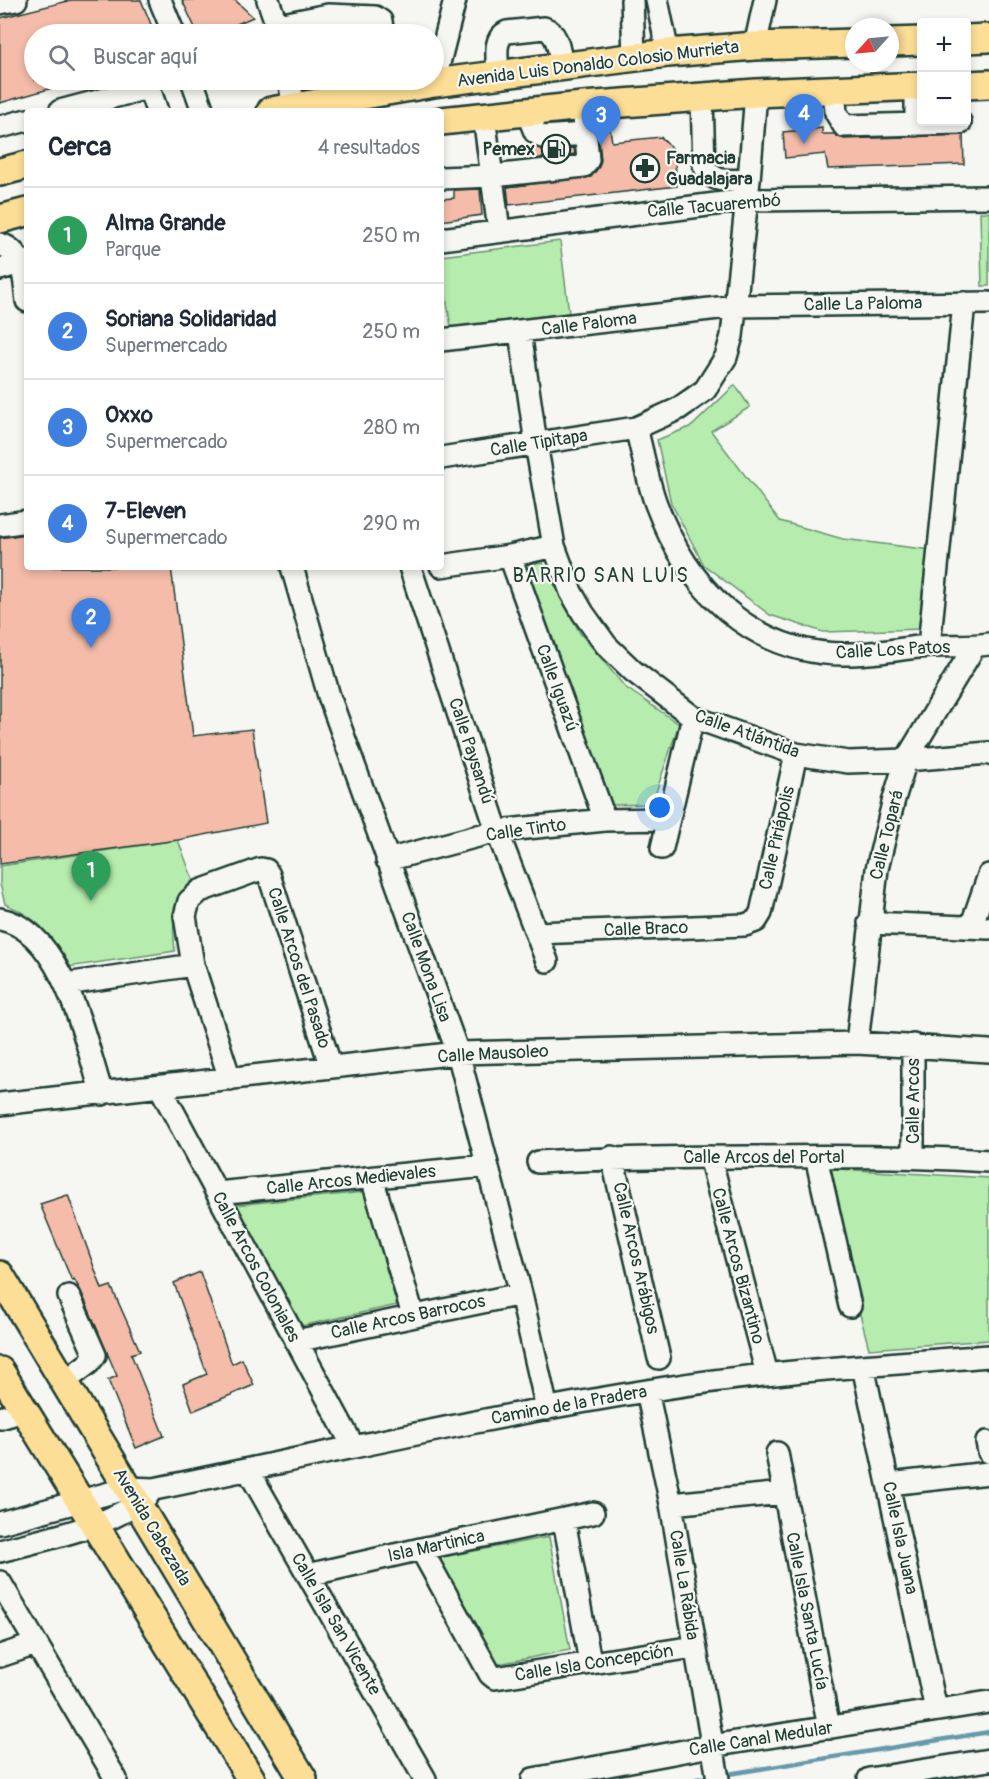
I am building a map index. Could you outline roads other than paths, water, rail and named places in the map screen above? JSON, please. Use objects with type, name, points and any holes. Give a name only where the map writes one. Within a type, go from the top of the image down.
[{"type":"main road","points":[[971,39],[989,38]]},
{"type":"main road","points":[[899,41],[917,40]]},
{"type":"main road","name":"Avenida Luis Donaldo Colosio Murrieta","points":[[444,82],[668,53],[755,46],[845,43]]},
{"type":"main road","points":[[971,85],[989,84]]},
{"type":"main road","name":"Avenida Luis Donaldo Colosio Murrieta","points":[[444,121],[583,106],[756,93],[917,86]]},
{"type":"main road","name":"Avenida Luis Donaldo Colosio Murrieta","points":[[287,108],[366,90]]},
{"type":"main road","points":[[0,172],[24,166]]},
{"type":"main road","points":[[0,219],[24,213]]},
{"type":"main road","name":"Avenida Cabezada","points":[[0,1275],[64,1382],[140,1494],[303,1779]]},
{"type":"main road","points":[[0,1371],[12,1415],[79,1501],[251,1779]]},
{"type":"street","points":[[0,3],[16,0]]},
{"type":"street","points":[[160,0],[170,24]]},
{"type":"street","points":[[268,0],[277,24]]},
{"type":"street","points":[[444,43],[455,0]]},
{"type":"street","points":[[632,0],[634,57]]},
{"type":"street","points":[[657,0],[668,53]]},
{"type":"street","points":[[755,46],[765,0]]},
{"type":"street","points":[[299,24],[328,15],[375,17],[381,24]]},
{"type":"street","points":[[498,75],[497,42],[501,34],[507,32],[544,28],[549,30],[555,37],[562,66]]},
{"type":"street","points":[[834,89],[836,113],[844,126],[916,125],[917,112]]},
{"type":"street","points":[[71,108],[139,90]]},
{"type":"street","points":[[149,90],[156,108]]},
{"type":"street","points":[[196,90],[202,108]]},
{"type":"street","points":[[283,108],[287,90]]},
{"type":"street","points":[[736,306],[756,93]]},
{"type":"street","points":[[702,98],[704,165],[708,174],[714,179],[723,180],[748,190]]},
{"type":"street","points":[[444,178],[493,176],[584,166],[588,160],[583,106]]},
{"type":"street","points":[[527,112],[535,132],[542,137],[585,134]]},
{"type":"street","points":[[484,116],[499,231]]},
{"type":"street","points":[[0,127],[24,121]]},
{"type":"street","name":"Calle Tacuarembó","points":[[444,239],[748,190],[989,197]]},
{"type":"street","points":[[0,244],[10,248],[24,262],[0,269]]},
{"type":"street","points":[[929,646],[964,303]]},
{"type":"street","name":"Calle La Paloma","points":[[736,306],[989,303]]},
{"type":"street","name":"Calle Paloma","points":[[444,340],[736,306]]},
{"type":"street","name":"Calle Tipitapa","points":[[444,458],[636,428],[678,409],[705,390],[726,357],[732,336],[736,306]]},
{"type":"street","name":"Calle Atlántida","points":[[520,332],[554,546],[571,592],[583,613],[606,645],[633,671],[693,717],[796,754],[848,762],[989,753]]},
{"type":"street","name":"Calle Los Patos","points":[[636,428],[656,504],[682,558],[708,593],[749,628],[794,649],[841,654],[878,653],[929,646],[982,645]]},
{"type":"street","points":[[0,525],[24,521]]},
{"type":"street","points":[[444,566],[510,556],[554,546]]},
{"type":"street","name":"Calle Iguazú","points":[[510,556],[605,820]]},
{"type":"street","name":"Calle Mona Lisa","points":[[292,570],[328,696],[458,1053],[547,1409]]},
{"type":"street","name":"Calle Paysandú","points":[[410,570],[497,831],[546,961]]},
{"type":"street","name":"Calle Topará","points":[[857,1043],[877,869],[906,760],[982,645]]},
{"type":"street","points":[[662,848],[693,717]]},
{"type":"street","name":"Calle Piriápolis","points":[[756,921],[761,913],[796,754]]},
{"type":"street","name":"Calle Tinto","points":[[387,861],[497,831],[605,820],[668,819]]},
{"type":"street","name":"Calle Arcos del Pasado","points":[[193,965],[185,916],[189,902],[206,888],[261,869],[266,870],[332,1067]]},
{"type":"street","points":[[869,923],[980,927],[989,875]]},
{"type":"street","points":[[0,919],[22,926],[37,939],[66,984],[102,1094]]},
{"type":"street","name":"Calle Braco","points":[[536,933],[745,925],[756,921]]},
{"type":"street","points":[[66,984],[193,965],[230,1079]]},
{"type":"street","name":"Calle Mausoleo","points":[[1,1101],[102,1094],[458,1053],[857,1043],[989,1051]]},
{"type":"street","name":"Calle Arcos","points":[[913,1045],[913,1156]]},
{"type":"street","name":"Calle Arcos Coloniales","points":[[160,1087],[353,1446]]},
{"type":"street","points":[[816,1156],[850,1306]]},
{"type":"street","name":"Calle Arcos del Portal","points":[[538,1162],[612,1157],[816,1156],[913,1156],[989,1161]]},
{"type":"street","name":"Calle Arcos Arábigos","points":[[612,1157],[659,1358]]},
{"type":"street","name":"Calle Arcos Bizantino","points":[[710,1157],[767,1374]]},
{"type":"street","name":"Calle Arcos Medievales","points":[[216,1193],[486,1166]]},
{"type":"street","points":[[372,1178],[412,1315]]},
{"type":"street","name":"Calle Arcos Barrocos","points":[[296,1341],[520,1294]]},
{"type":"street","points":[[64,1382],[89,1363],[95,1355],[69,1296]]},
{"type":"street","name":"Camino de la Pradera","points":[[0,1523],[79,1501],[140,1494],[353,1446],[647,1391],[767,1374],[989,1356]]},
{"type":"street","name":"Calle Isla Juana","points":[[863,1366],[936,1710]]},
{"type":"street","name":"Calle La Rábida","points":[[647,1391],[671,1504],[714,1761]]},
{"type":"street","name":"Calle Isla Santa Lucía","points":[[777,1453],[829,1728]]},
{"type":"street","name":"Calle Isla San Vicente","points":[[249,1470],[424,1779]]},
{"type":"street","points":[[889,1484],[989,1473]]},
{"type":"street","points":[[671,1504],[784,1493]]},
{"type":"street","name":"Camino de la Pradera","points":[[0,1551],[94,1524],[140,1494]]},
{"type":"street","name":"Isla Martinica","points":[[308,1575],[593,1513]]},
{"type":"street","points":[[564,1520],[590,1662]]},
{"type":"street","name":"Calle Isla Concepción","points":[[421,1549],[493,1677],[694,1647]]},
{"type":"street","points":[[0,1582],[116,1779]]},
{"type":"street","points":[[0,1656],[36,1644]]},
{"type":"street","name":"Calle Canal Medular","points":[[533,1779],[714,1761],[829,1728],[989,1702]]},
{"type":"street","points":[[869,1779],[989,1760]]},
{"type":"waterway","points":[[722,1775],[989,1732]]},
{"type":"waterway","points":[[696,1779],[711,1777]]},
{"type":"place","name":"7-Eleven","points":[[804,144]]},
{"type":"place","name":"Oxxo","points":[[601,146]]},
{"type":"place","name":"Pemex","points":[[556,149]]},
{"type":"place","name":"Farmacia Guadalajara","points":[[645,168]]},
{"type":"place","name":"Soriana Solidaridad","points":[[91,648]]},
{"type":"place","name":"Alma Grande","points":[[91,901]]},
{"type":"district","name":"BARRIO SAN LUIS","points":[[601,575]]}]
